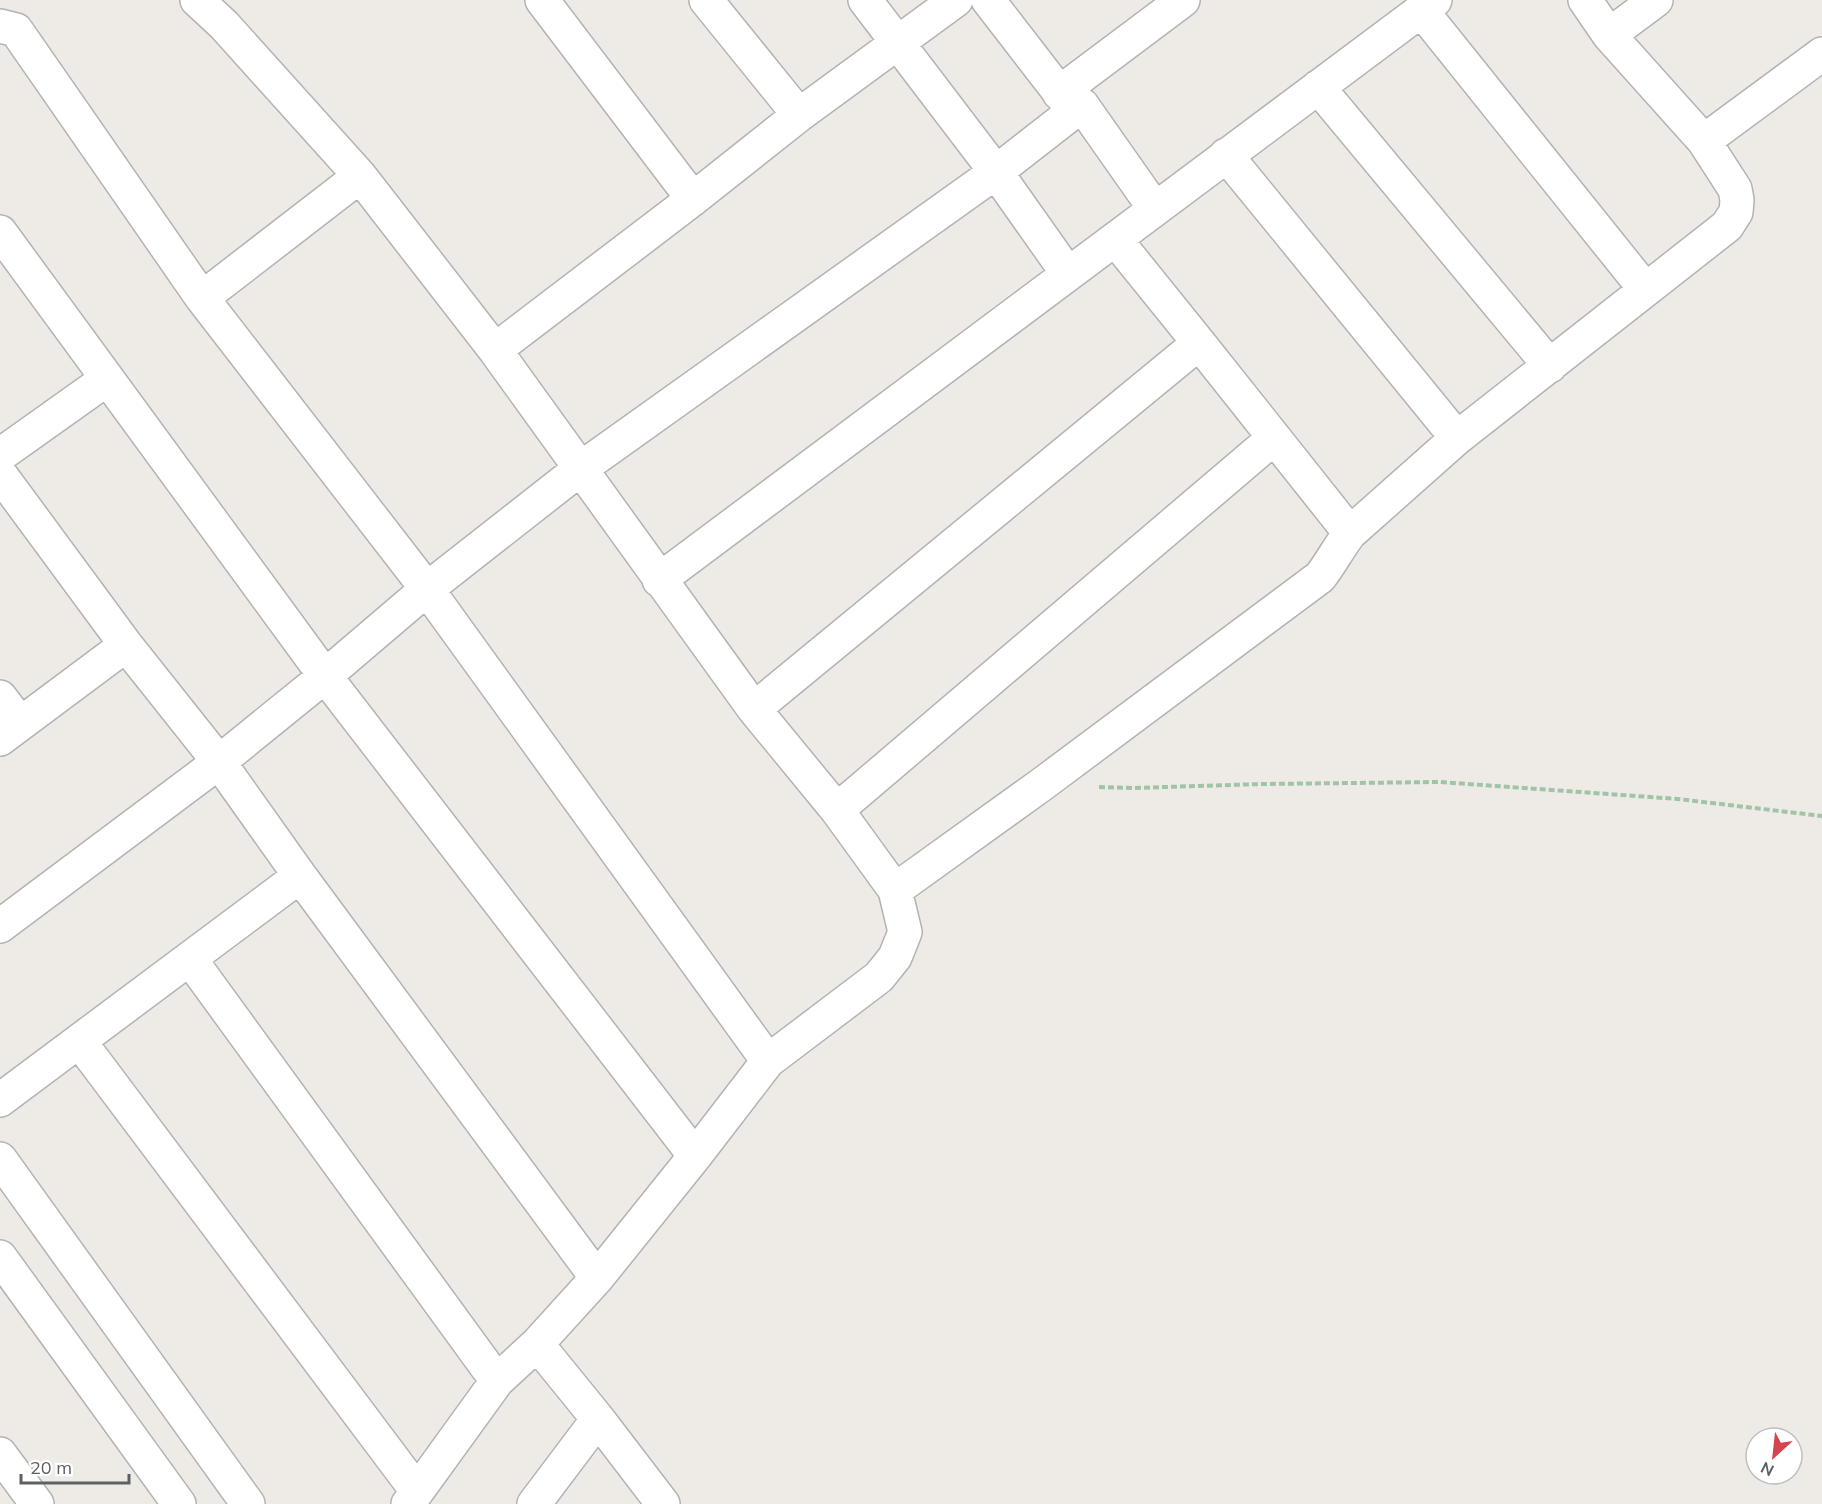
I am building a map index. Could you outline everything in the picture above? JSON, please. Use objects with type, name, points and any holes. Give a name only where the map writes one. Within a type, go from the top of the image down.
[{"type":"street","points":[[80,1042],[412,1498],[497,1380],[537,1344],[597,1278],[695,1156],[768,1060],[879,977],[895,957],[905,932],[895,890],[837,810],[754,709],[495,350],[360,176],[224,25],[197,0]]},
{"type":"street","points":[[542,0],[693,200]]},
{"type":"street","points":[[706,0],[799,115]]},
{"type":"street","points":[[865,0],[996,172],[1068,274]]},
{"type":"street","points":[[988,0],[1067,102],[1082,105],[1155,209]]},
{"type":"street","points":[[0,926],[219,762],[427,589],[580,469],[996,172],[1067,102],[1183,0]]},
{"type":"street","points":[[895,890],[1041,785],[1320,577],[1350,533],[1457,438],[1727,226],[1736,212],[1735,189],[1704,141],[1609,35],[1585,0]]},
{"type":"street","points":[[1609,35],[1656,0]]},
{"type":"street","points":[[495,350],[693,200],[799,115],[898,43],[951,1]]},
{"type":"street","points":[[659,580],[1428,5],[1645,289]]},
{"type":"street","points":[[0,26],[16,30],[202,298],[427,589],[768,1060]]},
{"type":"street","points":[[1704,141],[1822,54]]},
{"type":"street","points":[[1318,87],[1550,366]]},
{"type":"street","points":[[1226,155],[1457,438]]},
{"type":"street","points":[[202,298],[360,176]]},
{"type":"street","points":[[0,232],[325,676],[695,1156]]},
{"type":"street","points":[[1114,239],[1350,533]]},
{"type":"street","points":[[754,709],[1199,343]]},
{"type":"street","points":[[0,455],[107,379]]},
{"type":"street","points":[[837,810],[1274,438]]},
{"type":"street","points":[[0,474],[126,645],[219,762],[300,876],[597,1278]]},
{"type":"street","points":[[0,697],[10,731],[126,645]]},
{"type":"street","points":[[0,1100],[300,876]]},
{"type":"street","points":[[190,959],[497,1380]]},
{"type":"street","points":[[0,1159],[248,1504]]},
{"type":"street","points":[[0,1257],[179,1504]]},
{"type":"street","points":[[537,1344],[663,1504]]},
{"type":"street","points":[[534,1504],[598,1419]]},
{"type":"street","points":[[0,1454],[37,1504]]},
{"type":"path","points":[[1099,787],[1440,782],[1678,798],[1822,816]]}]
